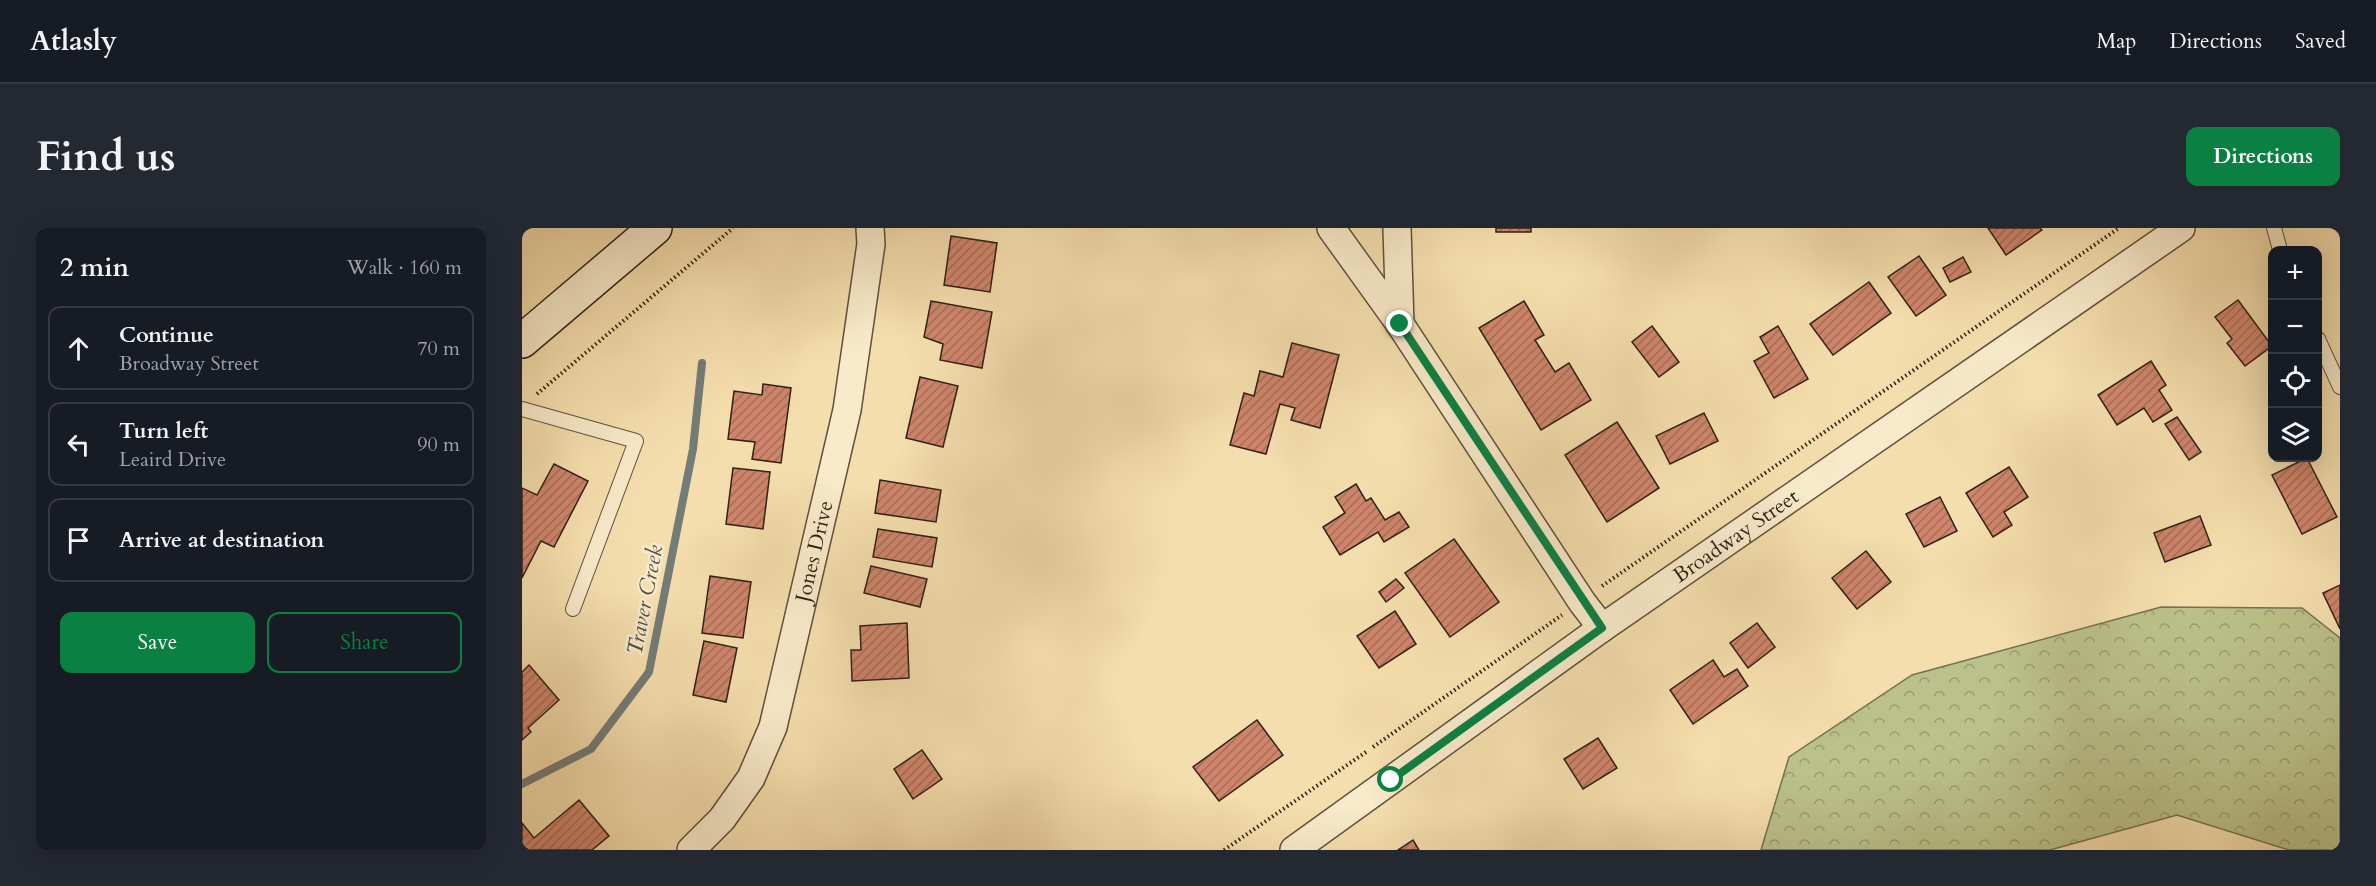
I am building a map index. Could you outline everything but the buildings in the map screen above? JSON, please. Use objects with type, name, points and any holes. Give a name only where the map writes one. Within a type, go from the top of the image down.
[{"type":"main road","points":[[522,341],[655,228]]},
{"type":"street","name":"Jones Drive","points":[[691,850],[722,819],[751,778],[773,727],[847,410],[871,244],[870,228]]},
{"type":"street","points":[[1331,228],[1400,324],[1602,628]]},
{"type":"street","points":[[1397,228],[1400,324]]},
{"type":"street","name":"Broadway Street","points":[[1301,848],[1602,628],[2181,228]]},
{"type":"lane","points":[[2274,228],[2279,246]]},
{"type":"lane","points":[[2322,348],[2340,387]]},
{"type":"lane","points":[[526,405],[636,441],[573,609]]},
{"type":"path","points":[[526,405],[733,228]]},
{"type":"path","points":[[1601,587],[2119,228]]},
{"type":"path","points":[[1373,747],[1566,613]]},
{"type":"path","points":[[1224,850],[1366,752]]},
{"type":"green space","points":[[2161,607],[2302,608],[2340,638],[2340,850],[2289,850],[2177,815],[2050,850],[1761,850],[1789,757],[1912,675]]},
{"type":"waterway","name":"Traver Creek","points":[[522,784],[591,749],[649,672],[693,449],[702,363]]},
{"type":"route","points":[[1391,780],[1602,628],[1582,602],[1400,324]]}]
